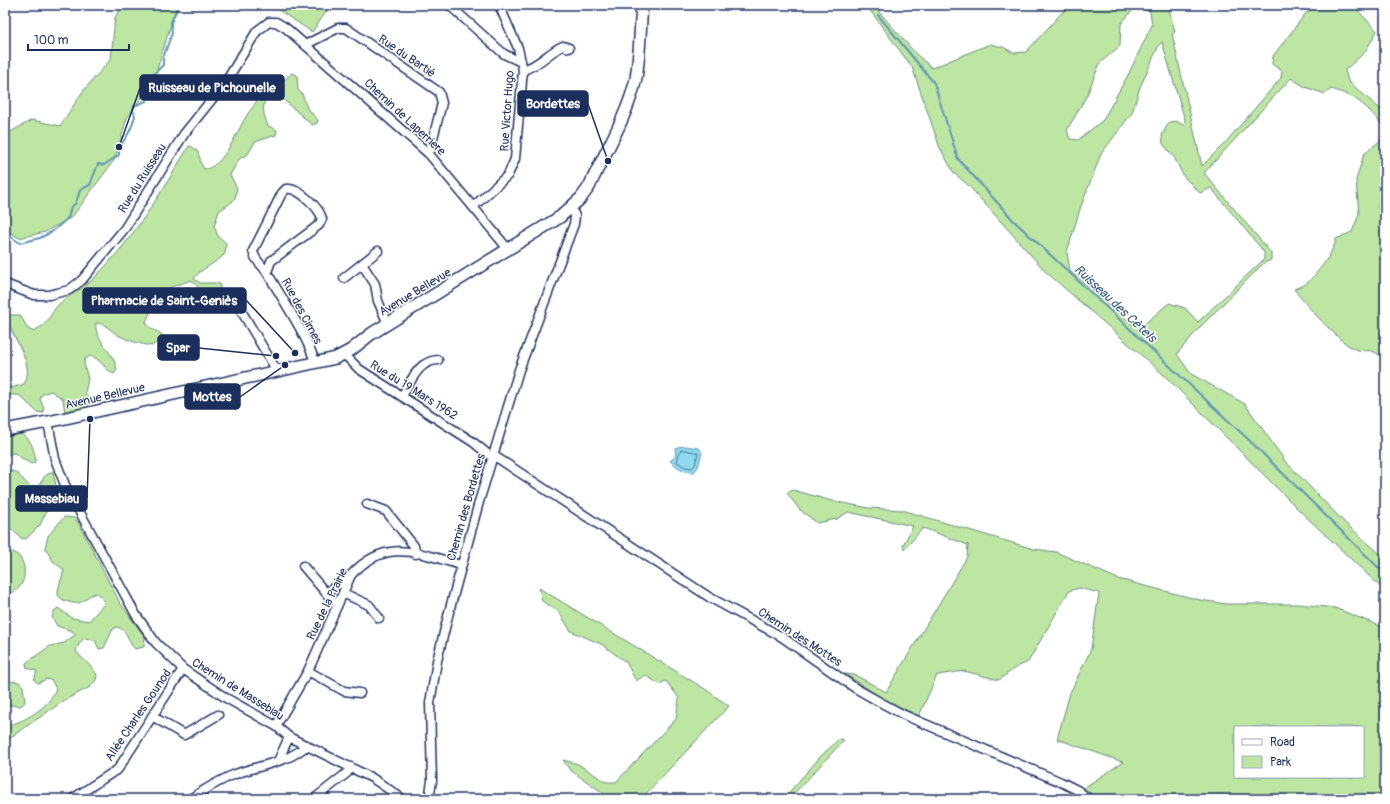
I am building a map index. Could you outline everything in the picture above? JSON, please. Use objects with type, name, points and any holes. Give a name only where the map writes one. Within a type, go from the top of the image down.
[{"type":"main road","name":"Avenue Bellevue","points":[[5,430],[48,422],[277,371],[344,354],[368,336],[568,211],[589,187],[632,91],[639,57],[642,5]]},
{"type":"street","points":[[449,5],[504,54],[522,66],[540,63],[558,48],[563,46],[569,48]]},
{"type":"street","name":"Rue Victor Hugo","points":[[474,206],[500,183],[513,167],[515,159],[522,66],[518,48],[499,5]]},
{"type":"street","name":"Chemin de Laperriere","points":[[269,22],[276,22],[286,28],[429,154],[474,206],[508,249]]},
{"type":"street","name":"Rue du Ruisseau","points":[[5,284],[34,295],[49,296],[69,290],[82,280],[125,228],[184,134],[225,83],[257,31],[269,22]]},
{"type":"street","name":"Rue du Bartié","points":[[305,45],[338,28],[346,28],[439,92],[442,103],[429,154]]},
{"type":"street","name":"Rue des Cimes","points":[[267,272],[270,261],[319,225],[322,219],[318,209],[297,190],[286,189],[282,193],[254,247],[254,258],[267,272],[308,346],[315,362]]},
{"type":"street","name":"Chemin des Bordettes","points":[[429,799],[432,781],[430,703],[432,687],[461,565],[492,456],[524,357],[572,231],[575,216],[568,211]]},
{"type":"street","points":[[344,278],[378,251]]},
{"type":"street","points":[[362,264],[375,284],[378,301],[388,324]]},
{"type":"street","points":[[233,297],[277,371]]},
{"type":"street","name":"Rue du 19 Mars 1962","points":[[344,354],[356,367],[473,442],[492,456]]},
{"type":"street","points":[[402,396],[421,366],[429,360],[438,360]]},
{"type":"street","name":"Chemin de Massebiau","points":[[48,422],[59,473],[136,615],[156,643],[183,669],[226,698],[276,726],[289,737],[372,778],[404,799]]},
{"type":"street","name":"Rue du 19 Mars 1962","points":[[473,442],[495,448]]},
{"type":"street","name":"Chemin des Mottes","points":[[492,456],[709,597],[782,636],[855,688],[904,715],[1061,782],[1077,790],[1089,799]]},
{"type":"street","points":[[367,504],[386,512],[414,546],[416,554]]},
{"type":"street","name":"Rue de la Prairie","points":[[276,726],[308,671],[351,575],[362,564],[380,554],[391,551],[416,554],[461,565]]},
{"type":"street","points":[[303,566],[337,606]]},
{"type":"street","points":[[326,593],[351,575]]},
{"type":"street","points":[[343,593],[369,605],[379,618]]},
{"type":"street","name":"Allée Charles Gounod","points":[[72,799],[118,769],[183,669]]},
{"type":"street","points":[[308,671],[344,691],[360,693]]},
{"type":"street","points":[[152,716],[184,735],[218,715]]},
{"type":"street","points":[[278,760],[289,737]]},
{"type":"street","points":[[190,799],[223,779],[295,754],[307,745]]},
{"type":"street","points":[[314,799],[347,773],[351,767]]},
{"type":"green space","points":[[124,5],[177,5],[153,82],[127,118],[115,159],[72,217],[45,232],[19,238],[5,229],[5,135],[32,120],[60,126],[83,91],[111,59],[115,17]]},
{"type":"green space","points":[[271,5],[331,5],[312,32]]},
{"type":"green space","points":[[866,5],[873,5],[917,55],[932,68],[990,44],[1003,47],[1014,53],[1026,52],[1069,5],[1168,5],[1175,32],[1172,34],[1202,166],[1225,143],[1281,78],[1282,71],[1272,64],[1273,56],[1306,13],[1321,5],[1353,5],[1377,31],[1365,52],[1345,70],[1348,81],[1385,113],[1385,129],[1368,109],[1356,99],[1331,89],[1325,94],[1305,87],[1291,78],[1204,173],[1271,253],[1271,260],[1264,263],[1201,326],[1177,354],[1191,374],[1245,404],[1285,461],[1345,523],[1385,558],[1385,591],[1301,512],[1164,375],[1046,272],[969,186],[954,173],[940,148],[912,67]],"holes":[[[1134,8],[1150,11],[1152,25],[1128,75],[1103,120],[1078,140],[1070,139],[1067,130],[1087,95],[1100,63],[1120,46],[1121,24]],[[1162,42],[1185,120],[1184,125],[1176,121],[1169,122],[1162,135],[1163,144],[1174,157],[1184,177],[1200,193],[1211,188],[1264,252],[1264,259],[1198,322],[1185,308],[1169,303],[1142,326],[1132,324],[1070,271],[1067,252],[1080,209],[1101,154],[1132,113],[1140,87],[1159,45]]]},
{"type":"green space","points":[[292,73],[297,75],[298,90],[302,94],[307,108],[318,120],[317,123],[312,125],[276,93],[271,93],[265,101],[265,117],[268,126],[277,130],[276,135],[255,142],[248,154],[239,159],[230,175],[237,188],[235,198],[232,202],[219,211],[214,226],[218,236],[226,243],[225,254],[196,275],[194,279],[200,283],[220,284],[220,290],[206,297],[199,298],[200,292],[191,280],[163,290],[159,293],[146,322],[149,327],[162,335],[160,340],[152,346],[126,339],[105,326],[96,323],[98,334],[117,370],[114,374],[94,357],[90,356],[85,359],[84,364],[88,379],[85,393],[91,402],[86,407],[65,413],[63,399],[51,391],[42,394],[40,399],[44,408],[43,413],[37,412],[19,395],[5,395],[5,390],[24,384],[27,376],[27,368],[22,351],[7,319],[10,315],[20,315],[28,329],[32,331],[42,326],[59,304],[87,284],[106,266],[144,217],[189,146],[198,152],[204,169],[217,163],[224,156],[267,82],[274,77],[284,80]]},
{"type":"green space","points":[[1385,130],[1385,170],[1381,179],[1378,208],[1385,223],[1385,360],[1380,355],[1372,351],[1355,349],[1341,340],[1305,303],[1294,289],[1306,284],[1315,275],[1332,251],[1336,239],[1352,232],[1359,214],[1356,180],[1364,154],[1381,140]]},
{"type":"green space","points":[[22,434],[28,439],[34,450],[35,462],[31,464],[14,453],[5,455],[5,437]]},
{"type":"green space","points":[[6,471],[16,472],[30,487],[39,485],[45,476],[53,471],[57,491],[62,500],[46,512],[40,525],[26,539],[21,538],[5,523]]},
{"type":"green space","points":[[793,490],[832,501],[869,508],[902,510],[1034,549],[1056,552],[1118,579],[1200,600],[1226,604],[1298,604],[1335,608],[1385,628],[1385,799],[1095,799],[1082,789],[1123,762],[1057,739],[1070,693],[1091,649],[1099,593],[1079,588],[1069,591],[1028,662],[1015,668],[999,680],[964,671],[937,675],[919,716],[883,699],[845,674],[855,675],[886,692],[967,557],[968,545],[923,528],[904,550],[903,545],[913,526],[848,512],[837,519],[817,523],[799,509],[787,493]]},
{"type":"green space","points":[[64,517],[74,518],[78,522],[120,603],[145,637],[144,647],[135,649],[126,633],[117,627],[113,629],[104,648],[99,649],[95,640],[85,638],[80,642],[76,651],[95,672],[97,675],[96,680],[90,687],[65,700],[5,741],[5,724],[21,721],[34,714],[44,706],[56,689],[52,681],[47,679],[38,683],[34,680],[37,671],[27,668],[26,663],[50,646],[64,643],[76,634],[72,631],[57,626],[52,617],[54,611],[58,608],[72,618],[89,621],[104,604],[103,599],[96,593],[78,603],[61,599],[58,595],[64,570],[53,561],[45,548],[48,536]]},
{"type":"green space","points":[[13,552],[22,561],[24,573],[21,585],[17,590],[11,593],[5,589],[5,554]]},
{"type":"green space","points":[[539,588],[705,689],[729,706],[641,799],[609,799],[602,792],[570,770],[563,760],[578,764],[606,782],[616,782],[676,719],[679,698],[666,681],[659,684],[645,675],[636,681],[626,662],[601,644],[571,631],[559,612],[542,601]]},
{"type":"green space","points":[[10,681],[19,682],[23,686],[25,702],[21,706],[11,705],[5,707],[5,686]]},
{"type":"green space","points":[[839,739],[844,740],[789,799],[783,799],[821,756]]},
{"type":"water","points":[[686,446],[699,448],[702,453],[698,467],[694,472],[684,471],[670,461],[676,456],[675,450],[677,447]]},
{"type":"waterway","points":[[5,233],[20,243],[40,238],[53,231],[68,218],[71,207],[76,203],[80,190],[90,185],[98,164],[104,165],[119,155],[119,147],[131,129],[134,120],[134,106],[146,101],[154,74],[163,65],[163,58],[172,33],[171,22],[179,5]]},
{"type":"waterway","name":"Ruisseau des Cètels","points":[[878,15],[934,83],[958,159],[1014,221],[1250,441],[1385,574]]},
{"type":"place","name":"Ruisseau de Pichounelle","points":[[119,147]]},
{"type":"place","name":"Bordettes","points":[[608,161]]},
{"type":"place","name":"Pharmacie de Saint-Geniès","points":[[295,353]]},
{"type":"place","name":"Spar","points":[[276,356]]},
{"type":"place","name":"Mottes","points":[[285,365]]},
{"type":"place","name":"Massebiau","points":[[90,419]]}]
